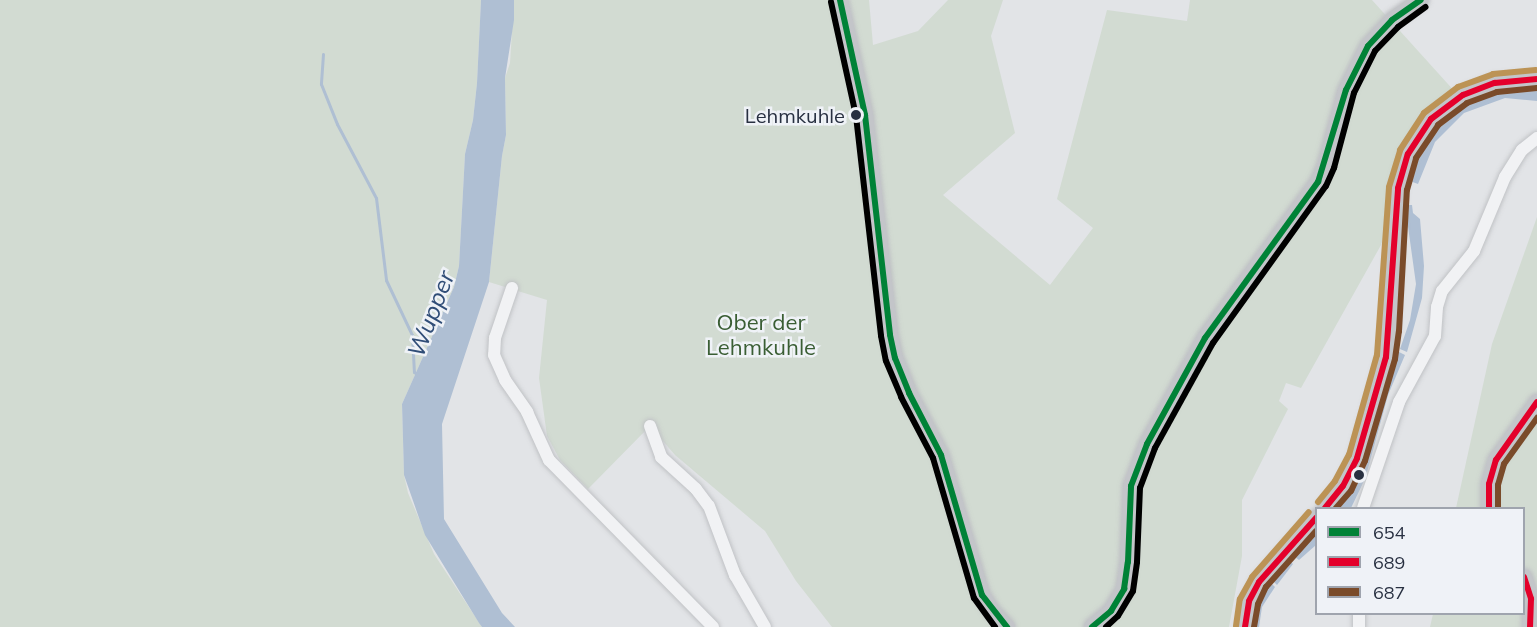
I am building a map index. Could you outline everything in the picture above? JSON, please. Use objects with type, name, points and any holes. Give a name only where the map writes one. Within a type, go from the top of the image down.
[{"type":"main road","points":[[840,0],[865,115],[890,335],[895,358],[903,380],[941,455],[982,595],[992,612],[1007,627]]},
{"type":"main road","points":[[1092,627],[1111,611],[1126,580],[1129,496],[1135,470],[1147,444],[1205,338],[1314,187],[1324,166],[1346,90],[1368,46],[1392,20],[1421,0]]},
{"type":"main road","points":[[1326,507],[1344,486],[1357,458],[1388,348],[1398,195],[1402,171],[1408,154],[1431,119],[1463,95],[1495,83],[1537,79]]},
{"type":"main road","points":[[1490,507],[1489,484],[1494,464],[1504,445],[1537,402]]},
{"type":"main road","points":[[1245,627],[1250,601],[1260,582],[1315,520]]},
{"type":"main road","points":[[1525,580],[1531,599],[1530,627]]},
{"type":"street","points":[[1363,507],[1399,402],[1435,336],[1437,308],[1442,291],[1474,251],[1505,177],[1522,150],[1537,138]]},
{"type":"street","points":[[512,288],[495,338],[494,355],[505,380],[527,412],[549,460],[712,627]]},
{"type":"street","points":[[650,426],[661,457],[696,489],[709,506],[735,575],[765,627]]},
{"type":"green space","points":[[0,0],[481,0],[477,83],[473,120],[465,154],[459,266],[454,287],[402,404],[404,475],[408,493],[434,554],[482,627],[0,627]]},
{"type":"green space","name":"Ober der Lehmkuhle","points":[[514,0],[869,0],[873,45],[918,31],[948,0],[1003,0],[991,36],[1015,133],[943,195],[1050,285],[1093,228],[1057,199],[1107,10],[1187,21],[1190,0],[1372,0],[1457,94],[1421,123],[1391,231],[1386,231],[1381,245],[1301,388],[1286,383],[1279,401],[1288,409],[1242,500],[1242,556],[1229,627],[832,627],[796,581],[765,531],[675,455],[650,426],[588,489],[560,460],[547,436],[539,378],[547,300],[489,282],[506,135],[505,78],[510,63]]},
{"type":"green space","points":[[1537,217],[1537,627],[1430,627],[1433,615],[1525,615],[1525,507],[1456,507],[1492,344]]},
{"type":"water","points":[[481,0],[514,0],[514,20],[505,78],[506,135],[489,282],[442,424],[444,519],[502,613],[515,627],[482,627],[479,623],[425,535],[404,475],[402,404],[454,287],[459,266],[465,154],[473,120],[477,83]]},
{"type":"water","points":[[1537,88],[1537,101],[1505,98],[1464,113],[1435,142],[1418,184],[1407,180],[1417,153],[1438,124],[1468,100],[1488,92]]},
{"type":"water","points":[[1405,205],[1412,205],[1413,213],[1420,219],[1424,266],[1422,298],[1407,352],[1400,349],[1410,320],[1416,284]]},
{"type":"water","points":[[1399,352],[1405,355],[1388,395],[1366,476],[1359,471],[1391,364]]},
{"type":"water","points":[[1359,475],[1365,479],[1351,507],[1332,507],[1351,489]]},
{"type":"water","points":[[1315,526],[1315,546],[1299,560],[1291,554]]},
{"type":"water","points":[[1287,559],[1293,564],[1277,585],[1270,578]]},
{"type":"water","points":[[1268,580],[1275,587],[1262,607],[1259,627],[1251,627],[1255,602]]},
{"type":"waterway","name":"Wupper","points":[[323,54],[321,84],[337,124],[376,198],[386,280],[412,335],[414,372],[417,374]]},
{"type":"transit line","name":"654","points":[[840,0],[865,115],[890,335],[895,358],[909,393],[941,455],[982,595],[1007,627]]},
{"type":"transit line","name":"654","points":[[1092,627],[1111,611],[1124,589],[1128,562],[1131,486],[1147,444],[1205,338],[1318,182],[1346,90],[1368,46],[1392,20],[1421,0]]},
{"type":"transit line","points":[[831,2],[856,116],[881,336],[886,361],[901,397],[933,458],[974,598],[995,627]]},
{"type":"transit line","points":[[1106,627],[1118,616],[1133,591],[1137,562],[1140,488],[1155,448],[1213,343],[1326,186],[1334,168],[1354,93],[1375,51],[1398,27],[1426,7]]},
{"type":"transit line","points":[[1318,502],[1335,481],[1349,455],[1377,355],[1389,187],[1400,150],[1424,113],[1458,87],[1493,74],[1536,70]]},
{"type":"transit line","name":"689","points":[[1326,507],[1343,486],[1357,458],[1386,357],[1398,188],[1408,154],[1431,119],[1463,95],[1495,83],[1537,79]]},
{"type":"transit line","name":"687","points":[[1337,507],[1351,491],[1365,461],[1395,359],[1399,331],[1407,190],[1416,158],[1438,125],[1467,103],[1497,92],[1537,88]]},
{"type":"transit line","name":"689","points":[[1489,507],[1489,484],[1496,460],[1537,402]]},
{"type":"transit line","name":"687","points":[[1498,507],[1498,485],[1504,464],[1537,418]]},
{"type":"transit line","points":[[1236,626],[1240,599],[1252,577],[1309,512]]},
{"type":"transit line","name":"689","points":[[1245,627],[1249,601],[1259,582],[1315,519]]},
{"type":"transit line","name":"687","points":[[1254,627],[1258,604],[1266,587],[1315,532]]},
{"type":"transit line","name":"689","points":[[1525,580],[1531,599],[1530,627]]},
{"type":"place","name":"Lehmkuhle","points":[[856,115]]}]
